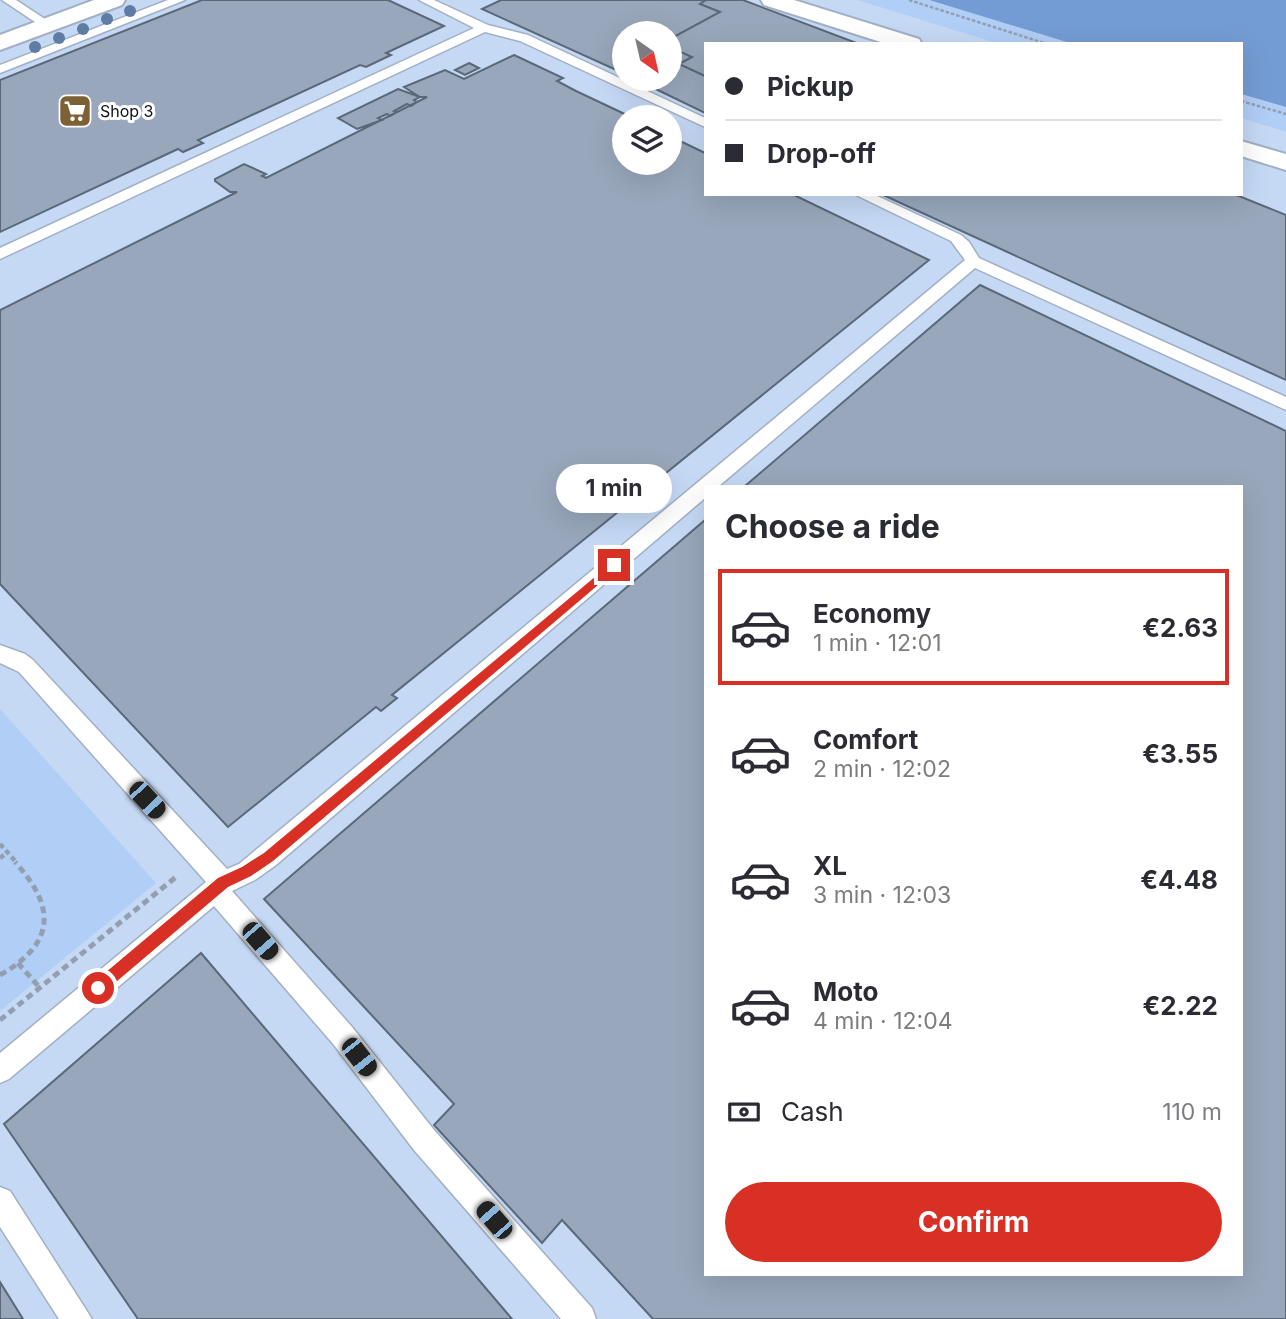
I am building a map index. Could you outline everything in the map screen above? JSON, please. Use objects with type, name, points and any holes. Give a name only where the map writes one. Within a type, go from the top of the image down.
[{"type":"street","points":[[0,43],[114,0]]},
{"type":"street","points":[[772,0],[905,42]]},
{"type":"street","points":[[1243,149],[1286,162]]},
{"type":"lane","points":[[8,0],[48,25]]},
{"type":"lane","points":[[0,69],[179,0]]},
{"type":"lane","points":[[425,0],[484,28],[524,38],[704,122]]},
{"type":"lane","points":[[0,254],[484,28]]},
{"type":"lane","points":[[866,196],[956,238],[964,245],[973,261],[1286,404]]},
{"type":"lane","points":[[708,485],[973,261]]},
{"type":"lane","points":[[0,1070],[219,886],[247,872],[268,857],[704,489]]},
{"type":"lane","points":[[0,654],[26,666],[200,858],[219,886],[343,1036],[424,1140],[581,1319]]},
{"type":"lane","points":[[0,1201],[77,1319]]},
{"type":"path","points":[[909,0],[1042,42]]},
{"type":"path","points":[[1243,102],[1286,114]]},
{"type":"path","points":[[0,844],[36,887],[46,905],[43,932],[18,963],[0,975]]},
{"type":"path","points":[[0,858],[7,853]]},
{"type":"path","points":[[0,1020],[200,858]]},
{"type":"path","points":[[18,963],[40,988]]},
{"type":"shaded area","points":[[0,0],[857,0],[993,42],[704,42],[704,196],[1243,196],[1243,119],[1286,132],[1286,1319],[0,1319]]},
{"type":"shaded area","points":[[857,0],[929,0],[1066,42],[993,42]]},
{"type":"shaded area","points":[[929,0],[1286,0],[1286,107],[1243,95],[1243,42],[1066,42]]},
{"type":"shaded area","points":[[1243,95],[1286,107],[1286,132],[1243,119]]},
{"type":"shaded area","points":[[0,709],[156,883],[0,1011]]},
{"type":"building","points":[[202,0],[388,0],[444,26],[386,53],[391,55],[366,67],[360,65],[198,140],[203,143],[183,152],[178,149],[0,232],[0,80]]},
{"type":"building","points":[[501,0],[706,0],[700,4],[720,12],[682,33],[682,21],[612,21],[612,68],[482,9]]},
{"type":"building","points":[[706,0],[743,0],[854,42],[704,42],[704,76],[682,65],[682,62],[692,57],[682,52],[682,33],[720,12],[700,4]]},
{"type":"building","points":[[682,52],[692,57],[682,62]]},
{"type":"building","points":[[514,55],[563,78],[557,81],[612,108],[612,175],[682,175],[682,142],[704,153],[704,196],[796,196],[929,260],[392,695],[397,698],[381,711],[376,707],[228,827],[0,584],[0,310],[237,192],[230,192],[215,179],[244,164],[266,174],[262,176],[266,178],[427,97],[420,97],[404,87],[445,70],[464,79]]},
{"type":"building","points":[[469,63],[479,68],[465,75],[455,70]]},
{"type":"building","points":[[682,65],[704,76],[704,113],[660,91],[682,91]]},
{"type":"building","points":[[398,89],[420,97],[414,100],[417,102],[411,106],[407,104],[390,116],[387,114],[378,118],[382,120],[357,129],[338,118]]},
{"type":"building","points":[[885,196],[1239,196],[1286,215],[1286,380]]},
{"type":"building","points":[[980,285],[1286,431],[1286,1319],[653,1319],[562,1220],[542,1243],[434,1125],[454,1104],[264,899],[704,521],[704,1276],[1243,1276],[1243,485],[746,485]]},
{"type":"building","points":[[201,953],[512,1319],[138,1319],[4,1124]]},
{"type":"building","points":[[0,1282],[23,1319],[0,1319]]},
{"type":"place","name":"Shop 3","points":[[75,111]]},
{"type":"route","points":[[98,988],[223,883],[247,872],[268,857],[614,565]]}]
